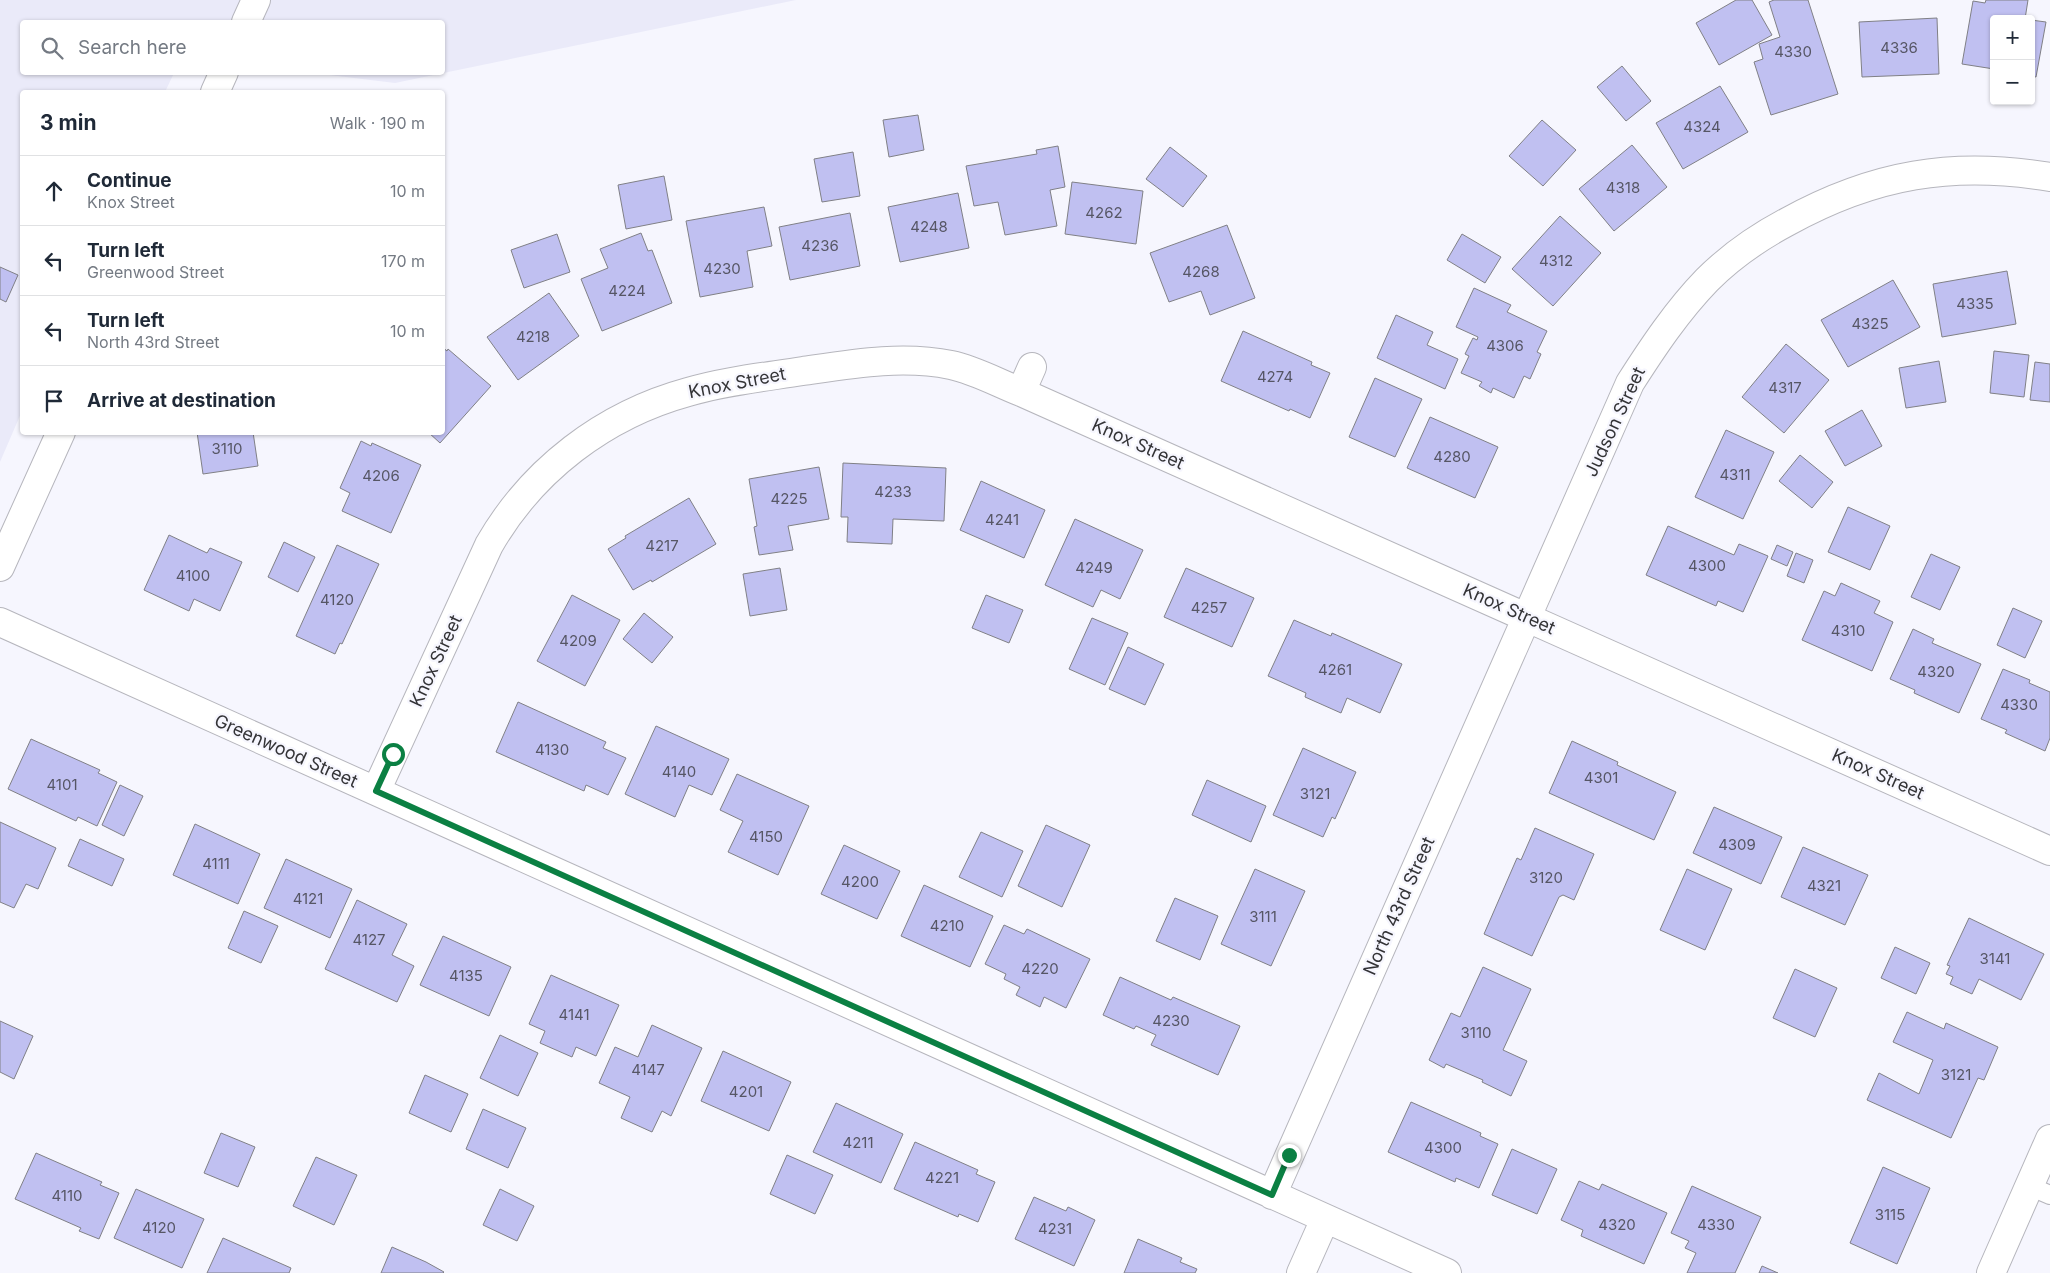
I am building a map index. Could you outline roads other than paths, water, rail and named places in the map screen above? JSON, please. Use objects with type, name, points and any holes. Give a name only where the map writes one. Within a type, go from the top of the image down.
[{"type":"street","points":[[247,20],[256,0]]},
{"type":"street","points":[[216,90],[223,75]]},
{"type":"street","name":"Judson Street","points":[[1526,616],[1630,383],[1650,351],[1687,302],[1730,259],[1753,241],[1805,212],[1837,197],[1900,177],[1930,172],[1978,169],[2050,176]]},
{"type":"street","name":"Knox Street","points":[[376,791],[489,545],[505,518],[524,494],[557,461],[602,429],[654,403],[687,392],[722,384],[851,364],[905,361],[951,365],[1021,392],[2050,851]]},
{"type":"street","points":[[1021,392],[1032,367]]},
{"type":"street","points":[[0,568],[60,435]]},
{"type":"street","name":"North 43rd Street","points":[[1272,1195],[1526,616]]},
{"type":"street","name":"Greenwood Street","points":[[0,622],[1446,1273]]},
{"type":"street","points":[[1991,1273],[2040,1190],[2050,1139]]},
{"type":"street","points":[[1301,1273],[1325,1219]]}]
